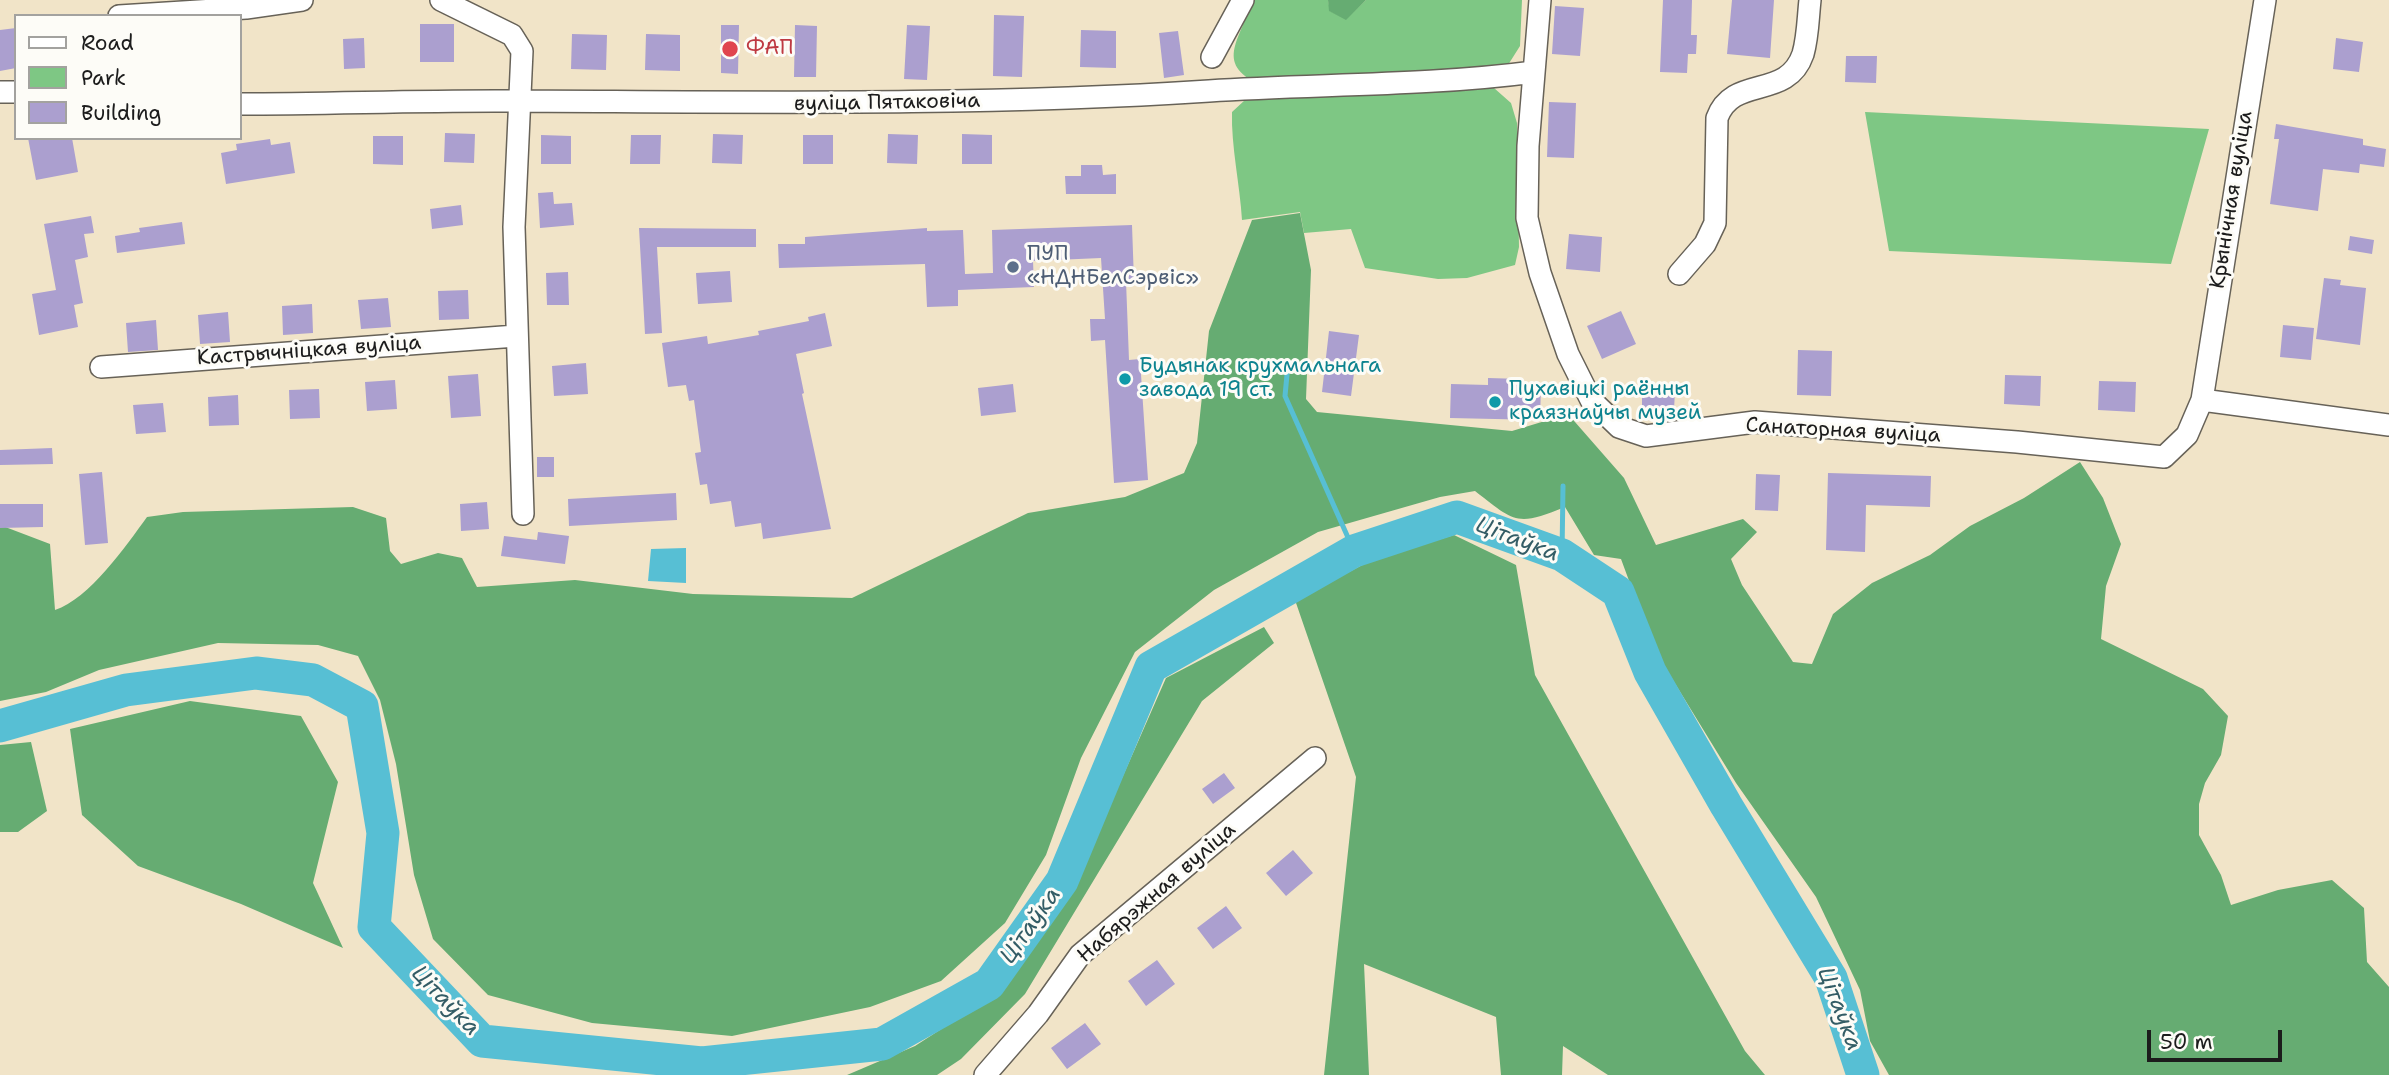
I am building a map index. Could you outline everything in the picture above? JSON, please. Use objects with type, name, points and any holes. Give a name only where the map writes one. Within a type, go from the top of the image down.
[{"type":"street","points":[[151,14],[246,8],[302,0]]},
{"type":"street","points":[[1212,57],[1243,0]]},
{"type":"street","name":"Санаторная вуліца","points":[[1539,0],[1528,146],[1527,218],[1540,273],[1568,354],[1591,400],[1619,427],[1646,436],[1755,422],[2017,442]]},
{"type":"street","points":[[1679,274],[1706,244],[1715,223],[1717,118],[1722,104],[1734,94],[1777,84],[1790,75],[1802,56],[1810,0]]},
{"type":"street","name":"Крынічная вуліца","points":[[2017,442],[2164,457],[2187,435],[2202,400],[2265,0]]},
{"type":"street","points":[[450,2],[512,35],[522,51],[514,227],[523,514]]},
{"type":"street","name":"вуліца Пятаковіча","points":[[242,104],[520,101],[897,104],[1119,99],[1212,91],[1472,80],[1534,72]]},
{"type":"street","name":"Кастрычніцкая вуліца","points":[[101,367],[516,336]]},
{"type":"street","points":[[2202,400],[2389,425]]},
{"type":"street","name":"Набярэжная вуліца","points":[[985,1075],[1038,1014],[1080,956],[1315,758]]},
{"type":"green space","points":[[1250,0],[1328,0],[1330,11],[1346,19],[1366,0],[1522,0],[1520,46],[1508,65],[1486,69],[1257,83],[1243,74],[1236,65],[1234,56]]},
{"type":"green space","points":[[1328,0],[1366,0],[1346,20],[1329,11]]},
{"type":"green space","points":[[1494,88],[1511,103],[1517,123],[1519,247],[1515,265],[1467,278],[1438,279],[1365,268],[1351,229],[1304,233],[1300,212],[1242,220],[1232,112],[1245,100]]},
{"type":"green space","points":[[1865,112],[2209,129],[2171,264],[1889,251]]},
{"type":"green space","points":[[1300,213],[1311,270],[1306,399],[1317,412],[1512,431],[1568,414],[1624,478],[1656,545],[1743,519],[1757,532],[1731,559],[1742,585],[1793,662],[1812,664],[1833,614],[1872,583],[1930,555],[1970,526],[2024,498],[2080,462],[2103,498],[2121,544],[2106,586],[2101,639],[2203,689],[2228,716],[2221,755],[2205,783],[2199,804],[2199,835],[2221,875],[2231,905],[2278,890],[2332,880],[2364,908],[2367,962],[2389,987],[2389,1075],[1889,1075],[1870,1041],[1860,990],[1816,897],[1736,783],[1655,651],[1621,559],[1594,555],[1565,507],[1536,517],[1517,518],[1508,515],[1475,491],[1440,497],[1318,532],[1214,590],[1135,652],[1081,758],[1046,855],[1005,923],[941,981],[870,1007],[732,1036],[592,1023],[488,995],[433,939],[414,875],[396,764],[380,700],[358,656],[318,645],[218,643],[99,670],[46,692],[0,701],[0,525],[50,544],[55,610],[81,595],[94,583],[147,517],[183,512],[353,507],[386,518],[390,551],[401,564],[438,553],[462,558],[477,587],[575,580],[693,594],[852,598],[1028,513],[1125,497],[1184,473],[1197,443],[1209,331],[1252,220]]},
{"type":"green space","points":[[1454,535],[1516,565],[1535,675],[1745,1051],[1765,1075],[1608,1075],[1563,1046],[1562,1075],[1501,1075],[1496,1017],[1364,964],[1369,1075],[1324,1075],[1356,777],[1295,600],[1372,560]]},
{"type":"green space","points":[[1264,627],[1274,643],[1202,701],[1025,994],[961,1059],[937,1075],[847,1075],[915,1046],[1000,991],[1075,885],[1166,678]]},
{"type":"green space","points":[[190,701],[301,716],[338,782],[313,883],[343,948],[241,904],[138,866],[82,815],[70,729]]},
{"type":"green space","points":[[31,742],[47,811],[18,832],[0,832],[0,745]]},
{"type":"water","points":[[686,548],[686,583],[648,581],[651,549]]},
{"type":"building","points":[[1663,0],[1692,0],[1691,35],[1697,35],[1696,54],[1688,54],[1687,73],[1660,72]]},
{"type":"building","points":[[1732,0],[1774,0],[1770,58],[1727,54]]},
{"type":"building","points":[[1555,6],[1584,8],[1580,56],[1552,54]]},
{"type":"building","points":[[994,15],[1024,16],[1022,77],[993,76]]},
{"type":"building","points":[[420,24],[454,24],[454,62],[420,62]]},
{"type":"building","name":"ФАП","points":[[721,25],[739,25],[738,74],[721,73]]},
{"type":"building","points":[[795,25],[817,26],[816,77],[794,77]]},
{"type":"building","points":[[907,25],[930,26],[927,80],[904,79]]},
{"type":"building","points":[[14,28],[14,68],[0,71],[0,30]]},
{"type":"building","points":[[1081,30],[1116,31],[1116,68],[1080,67]]},
{"type":"building","points":[[1178,31],[1184,75],[1164,78],[1159,33]]},
{"type":"building","points":[[572,34],[607,35],[606,70],[571,69]]},
{"type":"building","points":[[646,34],[680,35],[680,71],[645,70]]},
{"type":"building","points":[[364,38],[365,68],[344,69],[343,39]]},
{"type":"building","points":[[2336,38],[2363,42],[2359,72],[2333,69]]},
{"type":"building","points":[[1846,56],[1877,56],[1876,83],[1845,82]]},
{"type":"building","points":[[1549,102],[1576,103],[1574,158],[1547,157]]},
{"type":"building","points":[[2276,124],[2363,139],[2363,145],[2386,149],[2384,167],[2360,164],[2359,173],[2323,169],[2318,211],[2270,204],[2279,139],[2274,139]]},
{"type":"building","points":[[445,133],[475,134],[474,163],[444,162]]},
{"type":"building","points":[[713,134],[743,135],[742,164],[712,163]]},
{"type":"building","points":[[888,134],[918,135],[917,164],[887,163]]},
{"type":"building","points":[[962,134],[992,135],[992,164],[962,164]]},
{"type":"building","points":[[541,135],[571,136],[571,164],[541,164]]},
{"type":"building","points":[[631,135],[661,135],[660,164],[630,164]]},
{"type":"building","points":[[803,135],[833,135],[833,164],[803,164]]},
{"type":"building","points":[[373,136],[403,136],[403,165],[373,164]]},
{"type":"building","points":[[270,139],[271,145],[290,142],[295,173],[226,184],[221,153],[237,150],[236,144]]},
{"type":"building","points":[[28,140],[72,140],[78,172],[36,180]]},
{"type":"building","points":[[1081,165],[1102,165],[1103,175],[1116,174],[1116,194],[1066,194],[1065,176],[1081,176]]},
{"type":"building","points":[[553,192],[554,204],[572,203],[574,225],[540,228],[538,193]]},
{"type":"building","points":[[461,205],[463,225],[432,229],[430,209]]},
{"type":"building","points":[[91,216],[94,233],[84,234],[88,257],[75,260],[83,303],[74,305],[78,327],[39,335],[32,294],[56,290],[44,224]]},
{"type":"building","points":[[182,222],[185,244],[117,253],[115,236],[140,232],[139,228]]},
{"type":"building","points":[[1132,225],[1134,281],[1126,281],[1129,360],[1140,359],[1148,480],[1114,483],[1105,340],[1091,341],[1090,319],[1105,319],[1101,258],[1033,261],[1034,287],[958,290],[958,306],[927,307],[925,264],[779,268],[778,244],[805,244],[805,237],[927,228],[927,231],[963,230],[965,274],[993,273],[992,230]]},
{"type":"building","points":[[639,228],[756,229],[756,247],[657,247],[662,333],[645,334]]},
{"type":"building","points":[[1569,234],[1602,237],[1600,272],[1566,269]]},
{"type":"building","points":[[2350,236],[2374,240],[2372,254],[2348,250]]},
{"type":"building","points":[[730,271],[732,302],[698,304],[696,273]]},
{"type":"building","points":[[568,272],[569,305],[547,305],[546,273]]},
{"type":"building","points":[[2324,278],[2341,280],[2340,285],[2366,288],[2360,345],[2316,339]]},
{"type":"building","points":[[468,290],[469,319],[439,320],[438,291]]},
{"type":"building","points":[[388,298],[391,327],[361,329],[358,300]]},
{"type":"building","points":[[312,304],[313,333],[283,335],[282,306]]},
{"type":"building","points":[[1621,311],[1636,344],[1602,359],[1587,326]]},
{"type":"building","points":[[228,312],[230,342],[200,344],[198,315]]},
{"type":"building","points":[[825,313],[832,346],[796,354],[831,529],[763,539],[761,523],[735,527],[731,501],[710,504],[707,484],[700,485],[695,453],[701,452],[694,400],[689,401],[686,385],[668,387],[662,343],[707,336],[708,344],[759,335],[758,331],[809,321],[808,317]]},
{"type":"building","points":[[156,320],[158,350],[128,352],[126,323]]},
{"type":"building","points":[[2283,325],[2314,328],[2311,360],[2280,357]]},
{"type":"building","points":[[1329,331],[1359,335],[1351,396],[1322,392]]},
{"type":"building","points":[[1798,350],[1832,351],[1831,396],[1797,395]]},
{"type":"building","points":[[586,363],[588,394],[554,396],[552,366]]},
{"type":"building","points":[[478,374],[481,416],[451,418],[448,376]]},
{"type":"building","points":[[2005,375],[2041,376],[2040,406],[2004,404]]},
{"type":"building","name":"Пухавіцкі раённы краязнаўчы музей","points":[[1488,378],[1522,379],[1522,385],[1541,386],[1540,420],[1450,418],[1451,384],[1488,385]]},
{"type":"building","points":[[395,380],[397,409],[367,411],[365,382]]},
{"type":"building","points":[[2099,381],[2136,382],[2135,412],[2098,410]]},
{"type":"building","points":[[1013,384],[1016,412],[981,416],[978,388]]},
{"type":"building","points":[[319,389],[320,418],[290,419],[289,390]]},
{"type":"building","points":[[1642,390],[1675,390],[1674,410],[1642,410]]},
{"type":"building","points":[[238,395],[239,425],[209,426],[208,397]]},
{"type":"building","points":[[163,403],[166,432],[136,434],[133,405]]},
{"type":"building","points":[[52,448],[53,464],[0,465],[0,450]]},
{"type":"building","points":[[537,457],[554,457],[554,477],[537,477]]},
{"type":"building","points":[[102,472],[108,543],[85,545],[79,474]]},
{"type":"building","points":[[1828,473],[1931,476],[1930,507],[1866,505],[1865,552],[1826,550]]},
{"type":"building","points":[[1756,474],[1780,475],[1778,511],[1755,510]]},
{"type":"building","points":[[676,493],[677,520],[569,526],[568,499]]},
{"type":"building","points":[[487,502],[489,529],[461,531],[460,504]]},
{"type":"building","points":[[0,504],[43,504],[43,527],[0,528]]},
{"type":"building","points":[[538,532],[569,536],[565,564],[501,556],[504,536],[537,540]]},
{"type":"building","points":[[1224,773],[1235,788],[1213,804],[1202,789]]},
{"type":"building","points":[[1293,850],[1313,873],[1286,896],[1266,873]]},
{"type":"building","points":[[1226,906],[1242,928],[1213,949],[1197,928]]},
{"type":"building","points":[[1157,960],[1175,984],[1146,1006],[1128,981]]},
{"type":"building","points":[[1085,1023],[1101,1044],[1067,1069],[1051,1048]]},
{"type":"waterway","points":[[1288,364],[1285,396],[1354,551]]},
{"type":"waterway","points":[[1562,555],[1563,486]]},
{"type":"waterway","name":"Цітаўка","points":[[0,726],[126,690],[256,673],[313,680],[362,706],[383,833],[374,927],[482,1041],[702,1063],[882,1044],[989,984],[1062,881],[1151,667],[1354,551],[1457,517],[1562,555],[1618,592],[1650,672],[1726,805],[1831,978],[1863,1075]]},
{"type":"place","name":"ФАП","points":[[730,49]]},
{"type":"place","name":"ПУП «НДНБелСэрвіс»","points":[[1013,267]]},
{"type":"place","name":"Будынак крухмальнага завода 19 ст.","points":[[1125,379]]},
{"type":"place","name":"Пухавіцкі раённы краязнаўчы музей","points":[[1495,402]]}]
